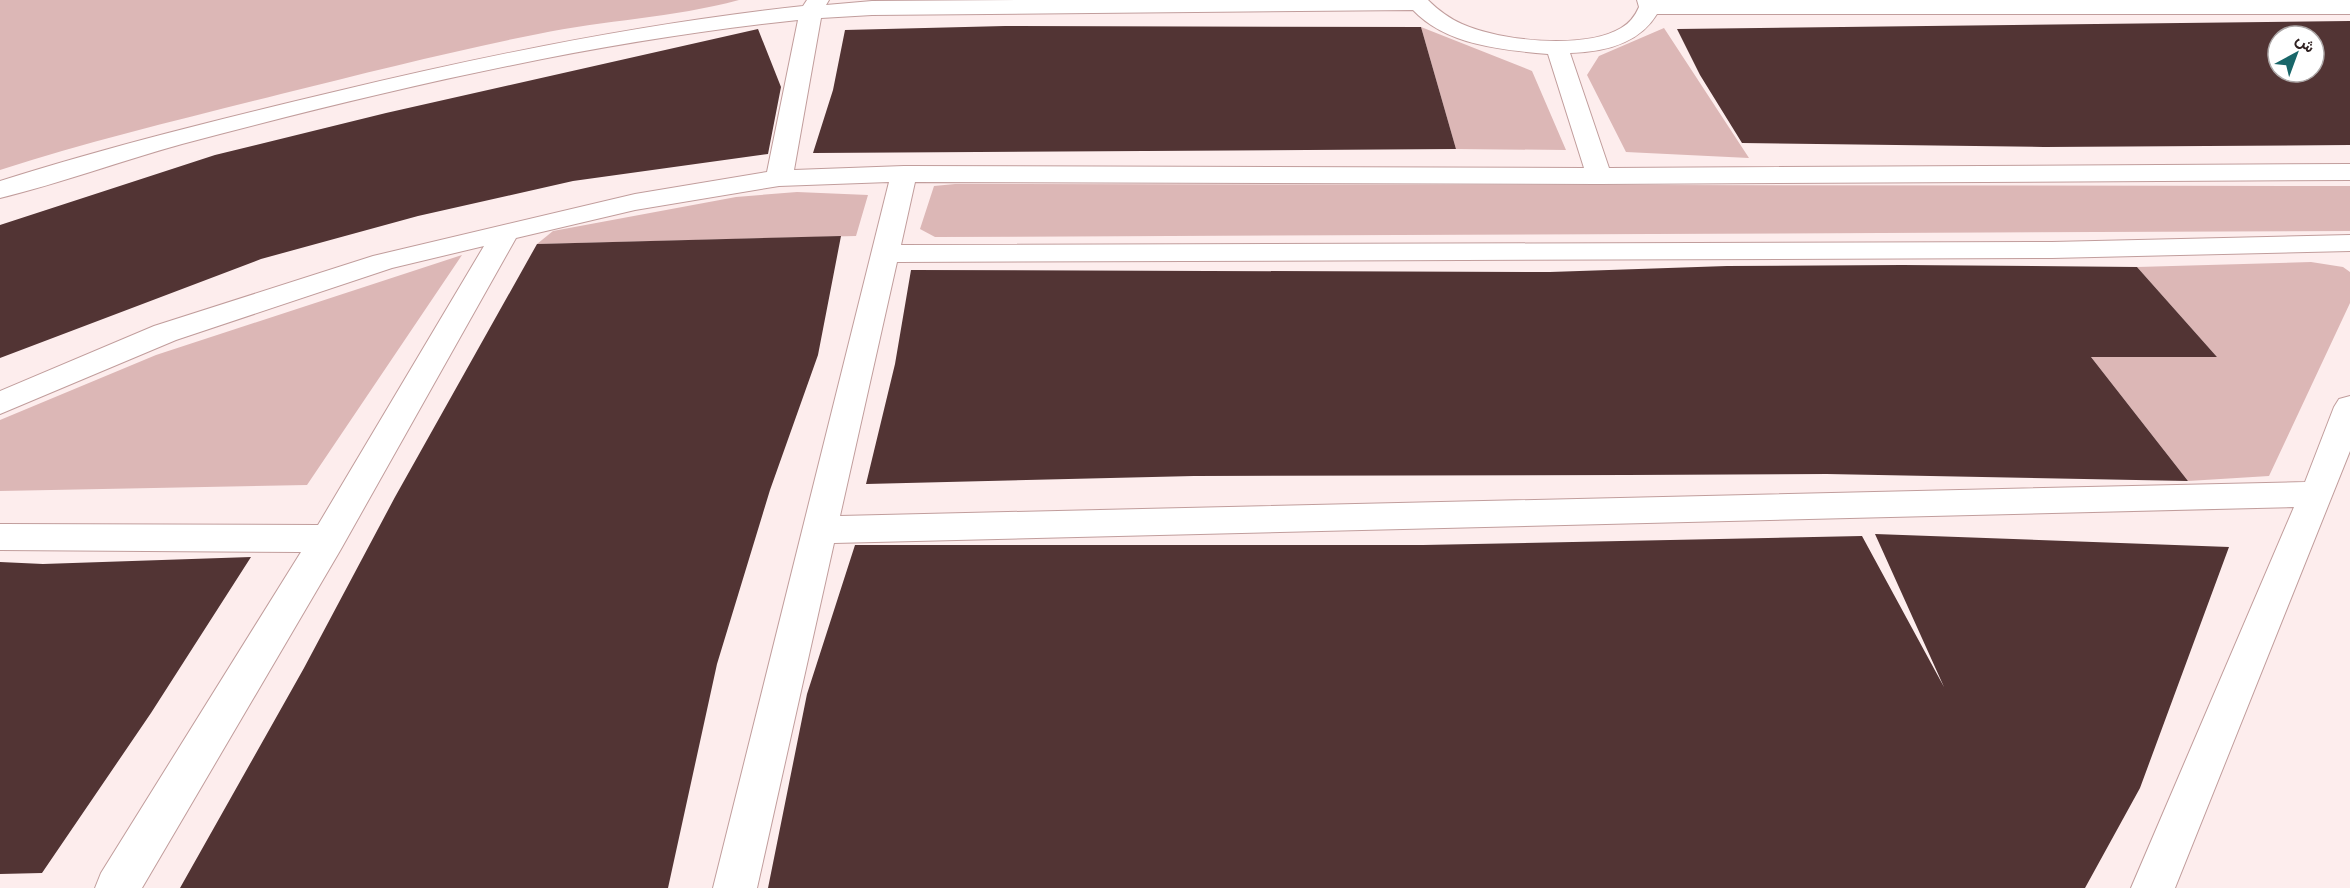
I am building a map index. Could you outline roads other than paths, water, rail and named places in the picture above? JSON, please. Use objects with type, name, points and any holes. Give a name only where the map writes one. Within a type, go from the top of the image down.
[{"type":"street","points":[[0,190],[202,130],[459,69],[814,5],[872,8],[1417,2],[1436,18],[1461,32],[1503,43],[1530,47],[1600,43],[1626,34],[1643,21],[1648,3],[2350,7]]},
{"type":"street","points":[[778,178],[814,5]]},
{"type":"street","points":[[1557,47],[1599,176]]},
{"type":"street","points":[[0,403],[165,333],[383,262],[635,202],[778,178],[904,174],[1599,176],[2350,172]]},
{"type":"street","points":[[735,888],[904,174]]},
{"type":"street","points":[[117,888],[328,539],[507,231]]},
{"type":"street","points":[[885,254],[2052,250],[2350,243]]},
{"type":"street","points":[[2153,888],[2317,494],[2350,407]]},
{"type":"street","points":[[820,530],[2317,494]]},
{"type":"street","points":[[0,537],[328,539]]}]
